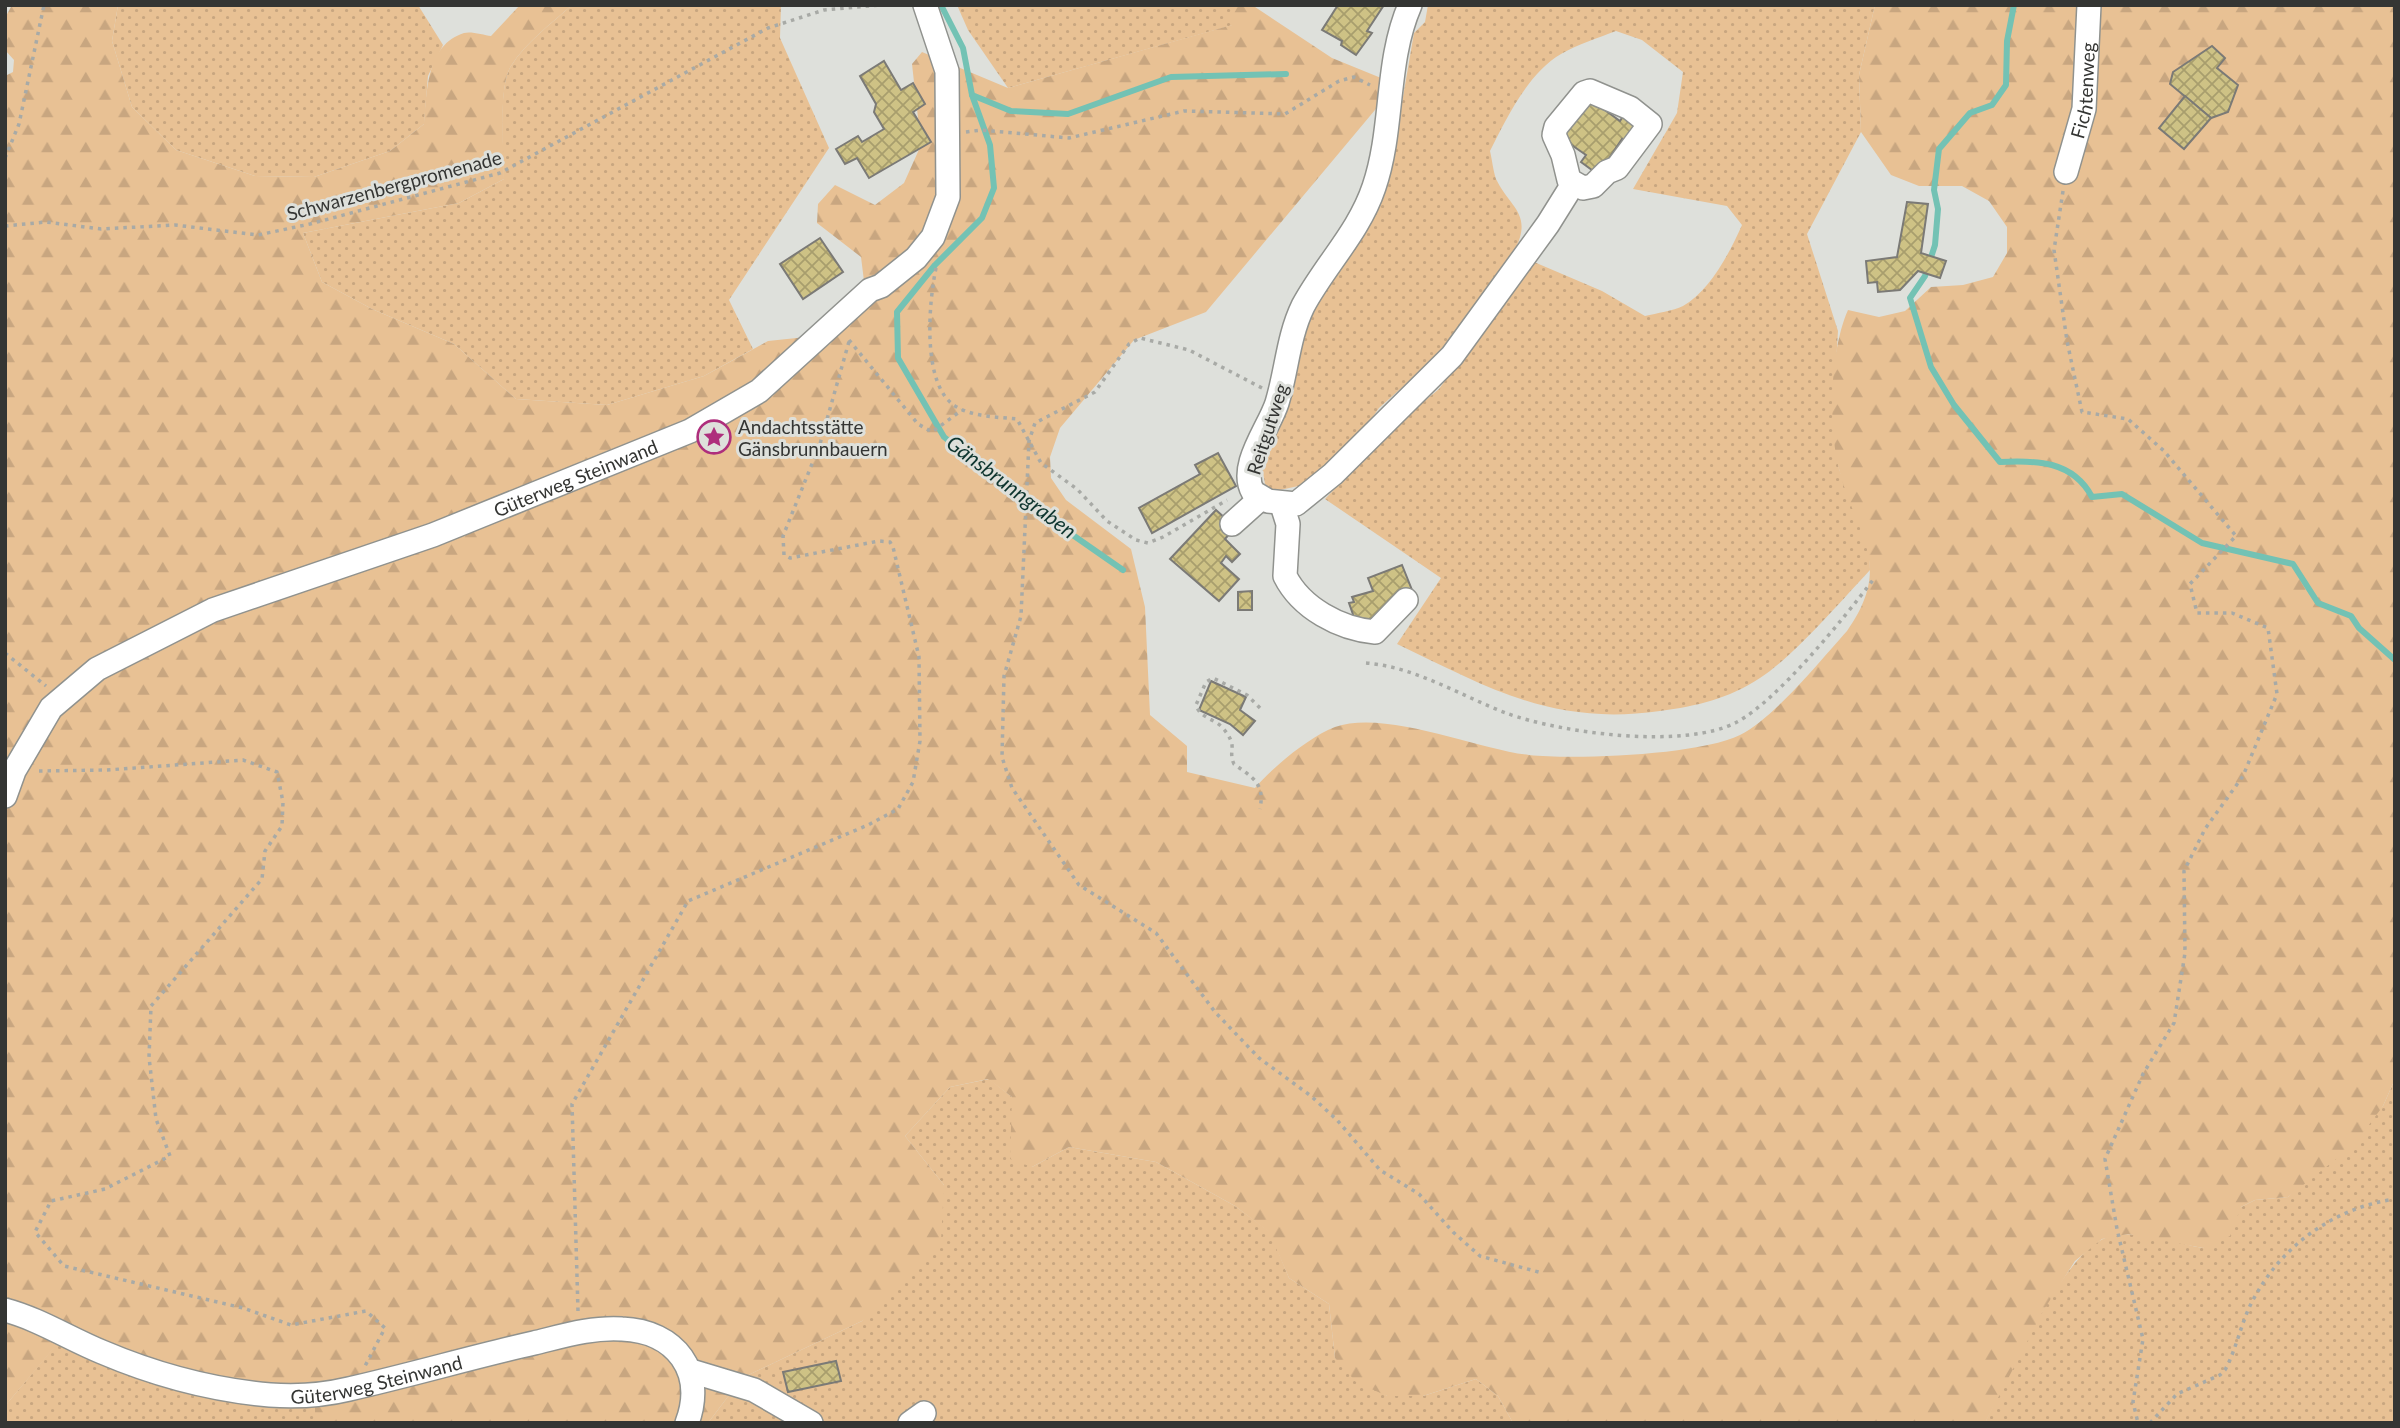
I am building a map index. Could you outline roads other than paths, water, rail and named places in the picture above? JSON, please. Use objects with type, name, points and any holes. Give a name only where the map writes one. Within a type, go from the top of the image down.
[{"type":"street","name":"Güterweg Steinwand","points":[[5,796],[14,771],[41,723],[60,699],[97,669],[213,610],[433,536],[690,431],[759,391],[870,290],[881,286],[916,258],[940,224],[948,197],[947,71],[925,5]]},
{"type":"street","name":"Reitgutweg","points":[[1406,600],[1380,631],[1375,632],[1336,621],[1304,601],[1285,576],[1288,524],[1265,498],[1249,471],[1279,395],[1299,315],[1371,196],[1382,160],[1399,44],[1410,5]]},
{"type":"street","name":"Fichtenweg","points":[[2066,172],[2084,109],[2089,5]]},
{"type":"street","points":[[1590,91],[1608,101],[1622,104],[1648,122],[1649,127],[1618,168],[1607,172],[1593,186],[1583,188],[1573,184],[1554,132],[1584,93],[1590,91]]},
{"type":"street","points":[[1232,524],[1265,498],[1299,502],[1333,474],[1452,356],[1548,224],[1573,184]]},
{"type":"street","name":"Güterweg Steinwand","points":[[5,1310],[103,1353],[171,1378],[235,1392],[316,1395],[352,1389],[578,1332],[622,1329],[646,1334],[677,1351],[691,1371]]},
{"type":"street","points":[[687,1423],[693,1406],[691,1371],[754,1390],[811,1423]]},
{"type":"waterway","name":"Gänsbrunngraben","points":[[941,5],[963,48],[972,95],[990,145],[994,188],[982,218],[935,265],[897,312],[898,358],[944,437],[1044,515],[1123,570]]},
{"type":"waterway","points":[[2014,5],[2007,41],[2006,85],[1992,105],[1970,113],[1939,149],[1934,190],[1938,209],[1935,245],[1925,276],[1910,298],[1931,367],[1954,405],[2000,462],[2053,465],[2075,476],[2092,497],[2122,494],[2202,543],[2293,564],[2318,603],[2351,616],[2359,628],[2395,660]]},
{"type":"waterway","name":"Gänsbrunngraben","points":[[972,95],[1011,111],[1068,114],[1171,77],[1286,74]]},
{"type":"place","name":"Andachtsstätte Gänsbrunnbauern","points":[[714,437]]}]
